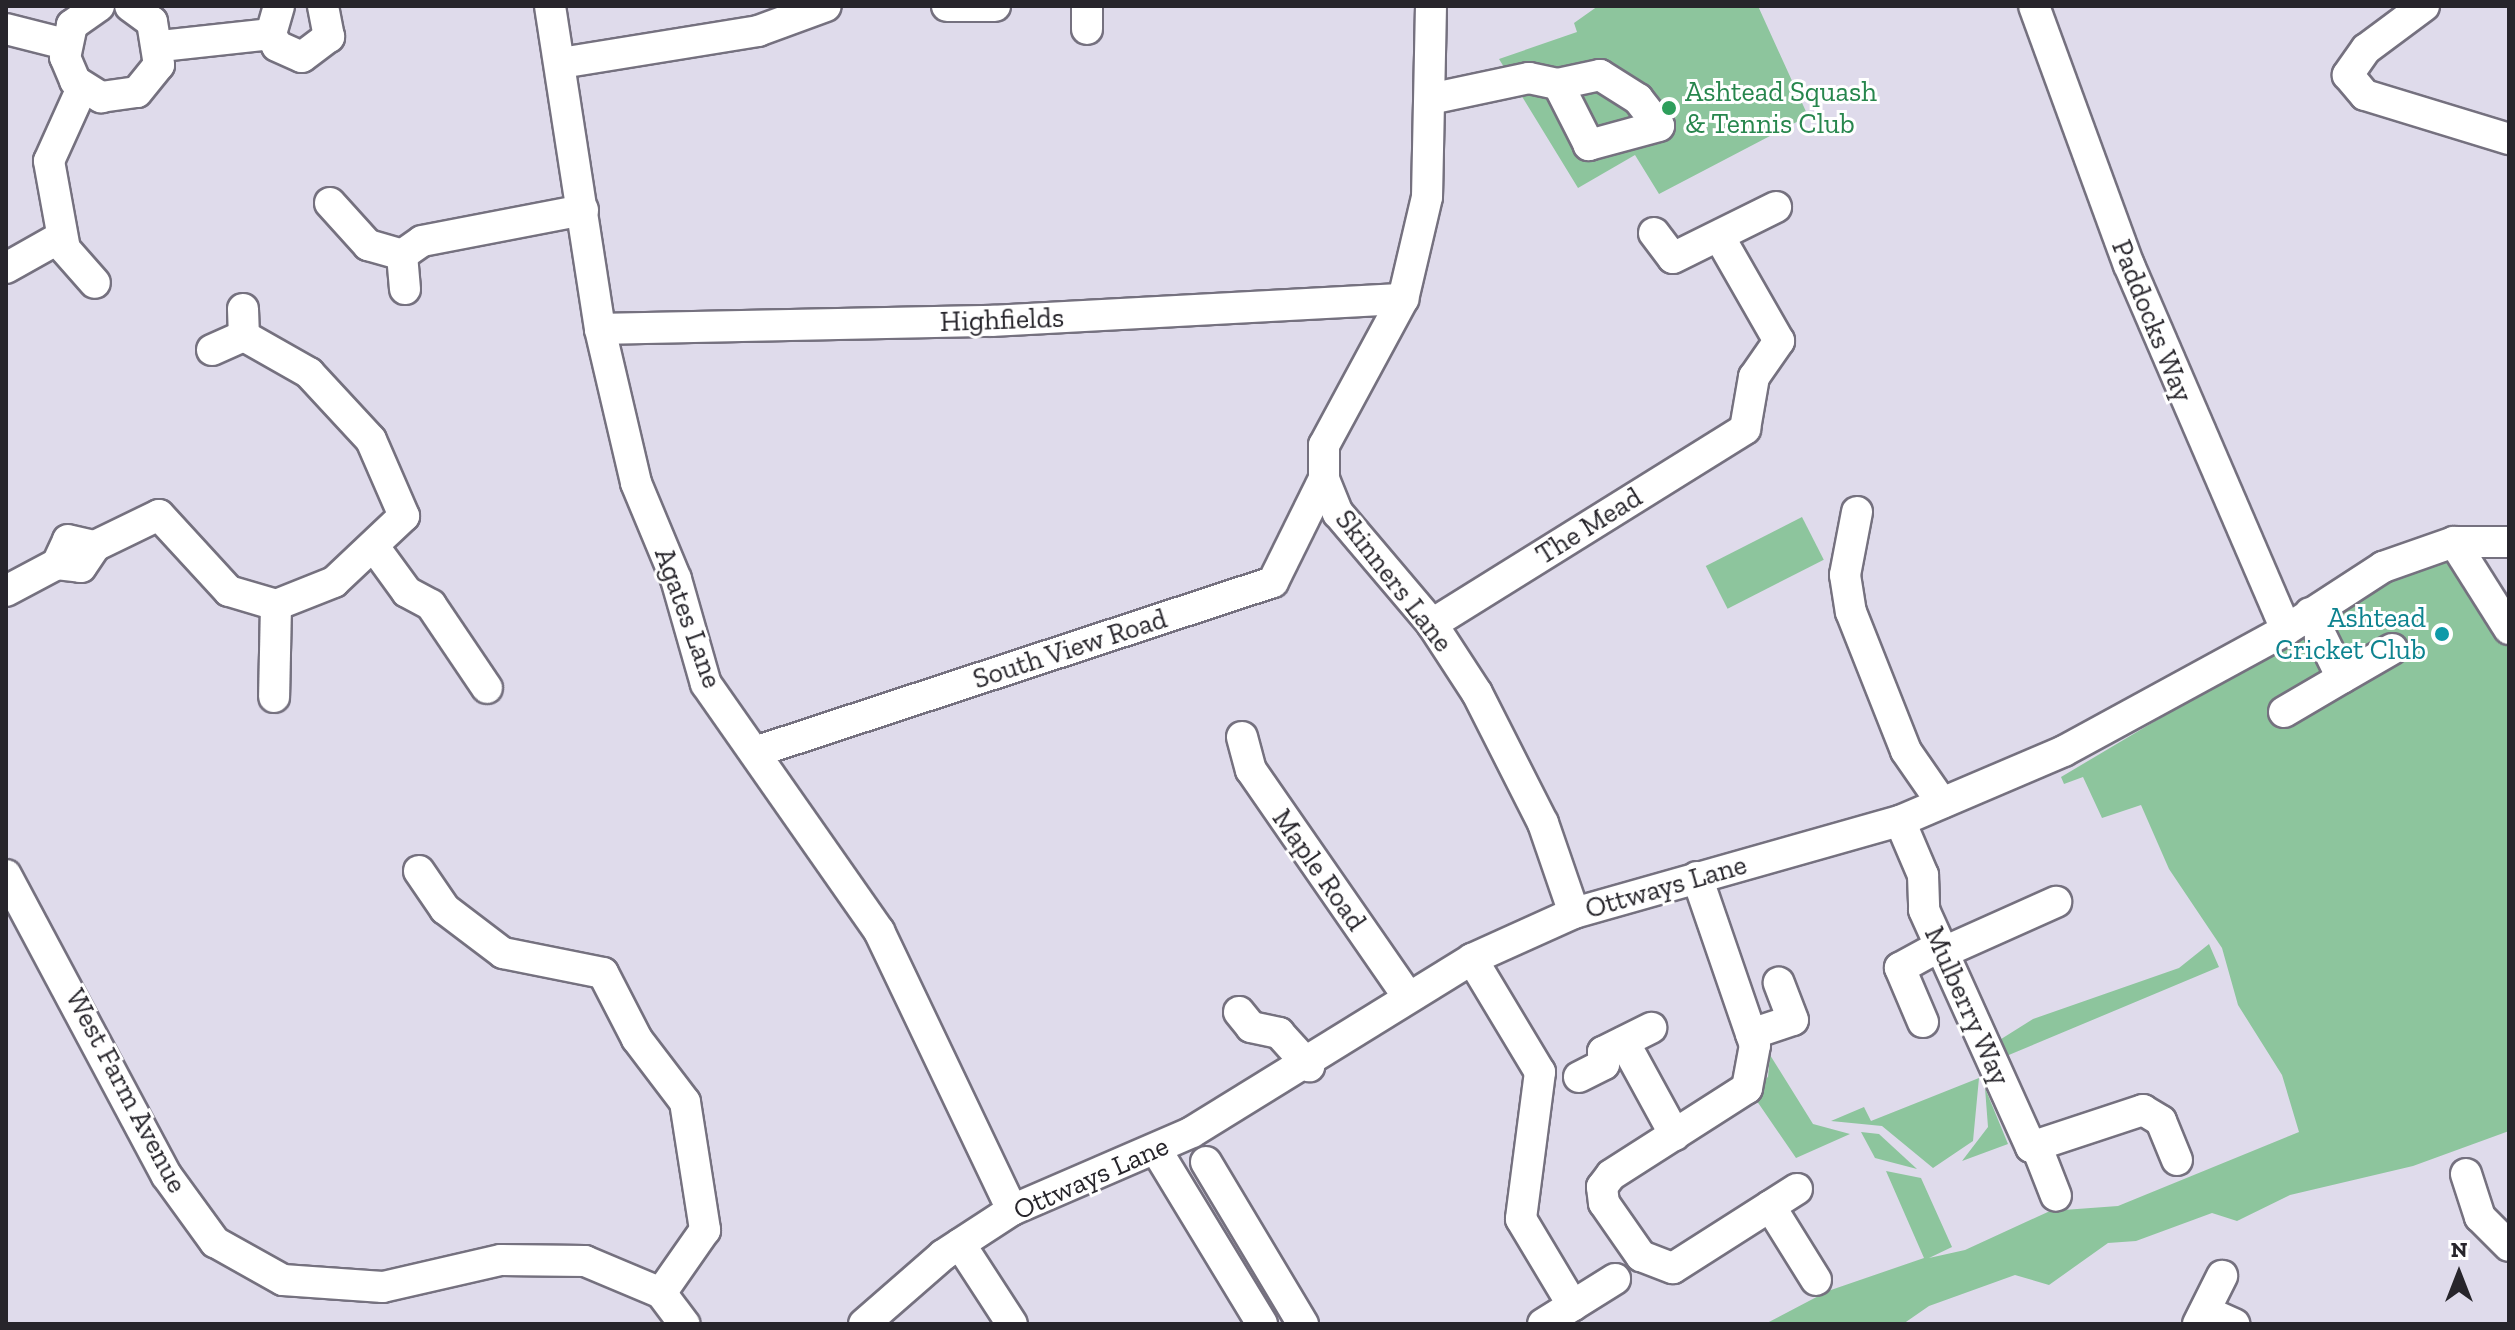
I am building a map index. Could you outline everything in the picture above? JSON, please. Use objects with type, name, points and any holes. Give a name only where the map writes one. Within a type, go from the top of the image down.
[{"type":"street","points":[[99,6],[72,25],[65,44],[68,70],[82,88],[101,97],[137,92],[159,65],[161,46],[152,22],[130,6]]},
{"type":"street","points":[[161,46],[275,20],[289,54],[318,51],[331,29],[323,6]]},
{"type":"street","name":"Agates Lane","points":[[550,6],[600,329],[636,483],[676,579],[706,684],[758,751],[879,931],[1012,1210]]},
{"type":"street","points":[[561,63],[758,31],[826,6]]},
{"type":"street","points":[[947,6],[995,6]]},
{"type":"street","name":"Skinners Lane","points":[[1431,6],[1427,197],[1403,299],[1324,445],[1324,479],[1338,513],[1432,624],[1477,693],[1543,823],[1574,913]]},
{"type":"street","name":"Paddocks Way","points":[[2034,6],[2129,265],[2298,622],[2342,678]]},
{"type":"street","points":[[2424,6],[2366,49],[2348,75],[2365,95],[2509,139]]},
{"type":"street","points":[[6,29],[65,44]]},
{"type":"street","points":[[1430,99],[1529,78],[1558,84]]},
{"type":"street","points":[[82,88],[49,161],[61,237],[95,283]]},
{"type":"street","points":[[330,203],[368,245],[402,255],[444,232],[583,210]]},
{"type":"street","points":[[1654,233],[1673,258],[1720,238],[1776,207]]},
{"type":"street","points":[[6,268],[61,237]]},
{"type":"street","name":"The Mead","points":[[1432,624],[1745,429],[1754,377],[1779,341],[1720,238]]},
{"type":"street","points":[[402,255],[405,289]]},
{"type":"street","name":"Highfields","points":[[600,329],[992,321],[1403,299]]},
{"type":"street","points":[[6,591],[57,564],[68,540],[95,546],[159,515],[229,591],[276,605],[334,582],[375,548],[404,516],[371,440],[309,373],[244,322],[212,350]]},
{"type":"street","name":"South View Road","points":[[758,751],[1273,582],[1324,479]]},
{"type":"street","points":[[1857,512],[1845,575],[1851,612],[1906,751],[1942,803]]},
{"type":"street","points":[[2454,542],[2509,629]]},
{"type":"street","name":"Ottways Lane","points":[[864,1324],[960,1244],[1012,1210],[1157,1151],[1309,1066],[1408,997],[1472,959],[1574,913],[1900,821],[2064,751],[2298,622],[2383,567],[2454,542],[2509,542]]},
{"type":"street","points":[[375,548],[407,592],[431,605],[487,688]]},
{"type":"street","points":[[274,697],[276,605]]},
{"type":"street","points":[[2284,712],[2392,649]]},
{"type":"street","name":"Maple Road","points":[[1242,737],[1251,770],[1408,997]]},
{"type":"street","name":"Mulberry Way","points":[[1900,821],[1942,949],[2056,1196]]},
{"type":"street","points":[[419,871],[445,909],[503,953],[603,973],[637,1039],[685,1102],[705,1230],[661,1293],[684,1324]]},
{"type":"street","points":[[1697,877],[1751,1034],[1747,1088],[1605,1181],[1602,1195],[1641,1256],[1673,1268],[1797,1189]]},
{"type":"street","name":"West Farm Avenue","points":[[9,887],[167,1176],[215,1242],[283,1280],[383,1287],[501,1260],[585,1261],[661,1293]]},
{"type":"street","points":[[1923,1022],[1900,968],[2056,902]]},
{"type":"street","points":[[1472,959],[1540,1072],[1521,1219],[1573,1306]]},
{"type":"street","points":[[1751,1034],[1793,1020],[1779,983]]},
{"type":"street","points":[[1239,1012],[1251,1027],[1279,1033],[1309,1066]]},
{"type":"street","points":[[1579,1077],[1624,1042],[1651,1028]]},
{"type":"street","points":[[1624,1042],[1675,1135]]},
{"type":"street","points":[[2033,1146],[2143,1110],[2161,1121],[2177,1160]]},
{"type":"street","points":[[1157,1151],[1262,1324]]},
{"type":"street","points":[[1206,1162],[1303,1324]]},
{"type":"street","points":[[2466,1174],[2480,1217],[2507,1240]]},
{"type":"street","points":[[1770,1206],[1816,1280]]},
{"type":"street","points":[[960,1244],[1012,1324]]},
{"type":"street","points":[[2213,1320],[2222,1276]]},
{"type":"street","points":[[1543,1324],[1615,1279]]},
{"type":"green space","name":"Ashtead Squash & Tennis Club","points":[[1598,6],[1758,6],[1808,116],[1659,194],[1635,155],[1578,188],[1499,59],[1577,32],[1574,23]]},
{"type":"green space","points":[[1802,517],[1824,560],[1728,609],[1706,566]]},
{"type":"green space","points":[[2457,559],[2509,642],[2509,1131],[2413,1166],[2290,1195],[2237,1221],[2212,1213],[2136,1241],[2108,1243],[2049,1285],[2015,1275],[1929,1306],[1903,1324],[1765,1324],[1828,1291],[1924,1258],[1886,1171],[1921,1178],[1952,1247],[1929,1258],[1965,1250],[2050,1211],[2118,1206],[2299,1132],[2282,1075],[2238,1005],[2222,948],[2169,869],[2141,805],[2102,818],[2083,777],[2064,784],[2061,777],[2415,567]]},
{"type":"green space","points":[[2209,944],[2219,967],[2004,1057],[1998,1041],[2033,1019],[2179,968]]},
{"type":"green space","points":[[1770,1055],[1813,1124],[1850,1134],[1796,1158],[1750,1091],[1768,1077]]},
{"type":"green space","points":[[1979,1078],[1973,1141],[1933,1168],[1882,1126],[1831,1121],[1864,1107],[1871,1121]]},
{"type":"green space","points":[[1985,1088],[2008,1144],[1962,1161],[1988,1127]]},
{"type":"green space","points":[[1861,1132],[1879,1134],[1917,1169],[1875,1158]]},
{"type":"place","name":"Ashtead Squash & Tennis Club","points":[[1669,108]]},
{"type":"place","name":"Ashtead Cricket Club","points":[[2442,634]]}]
